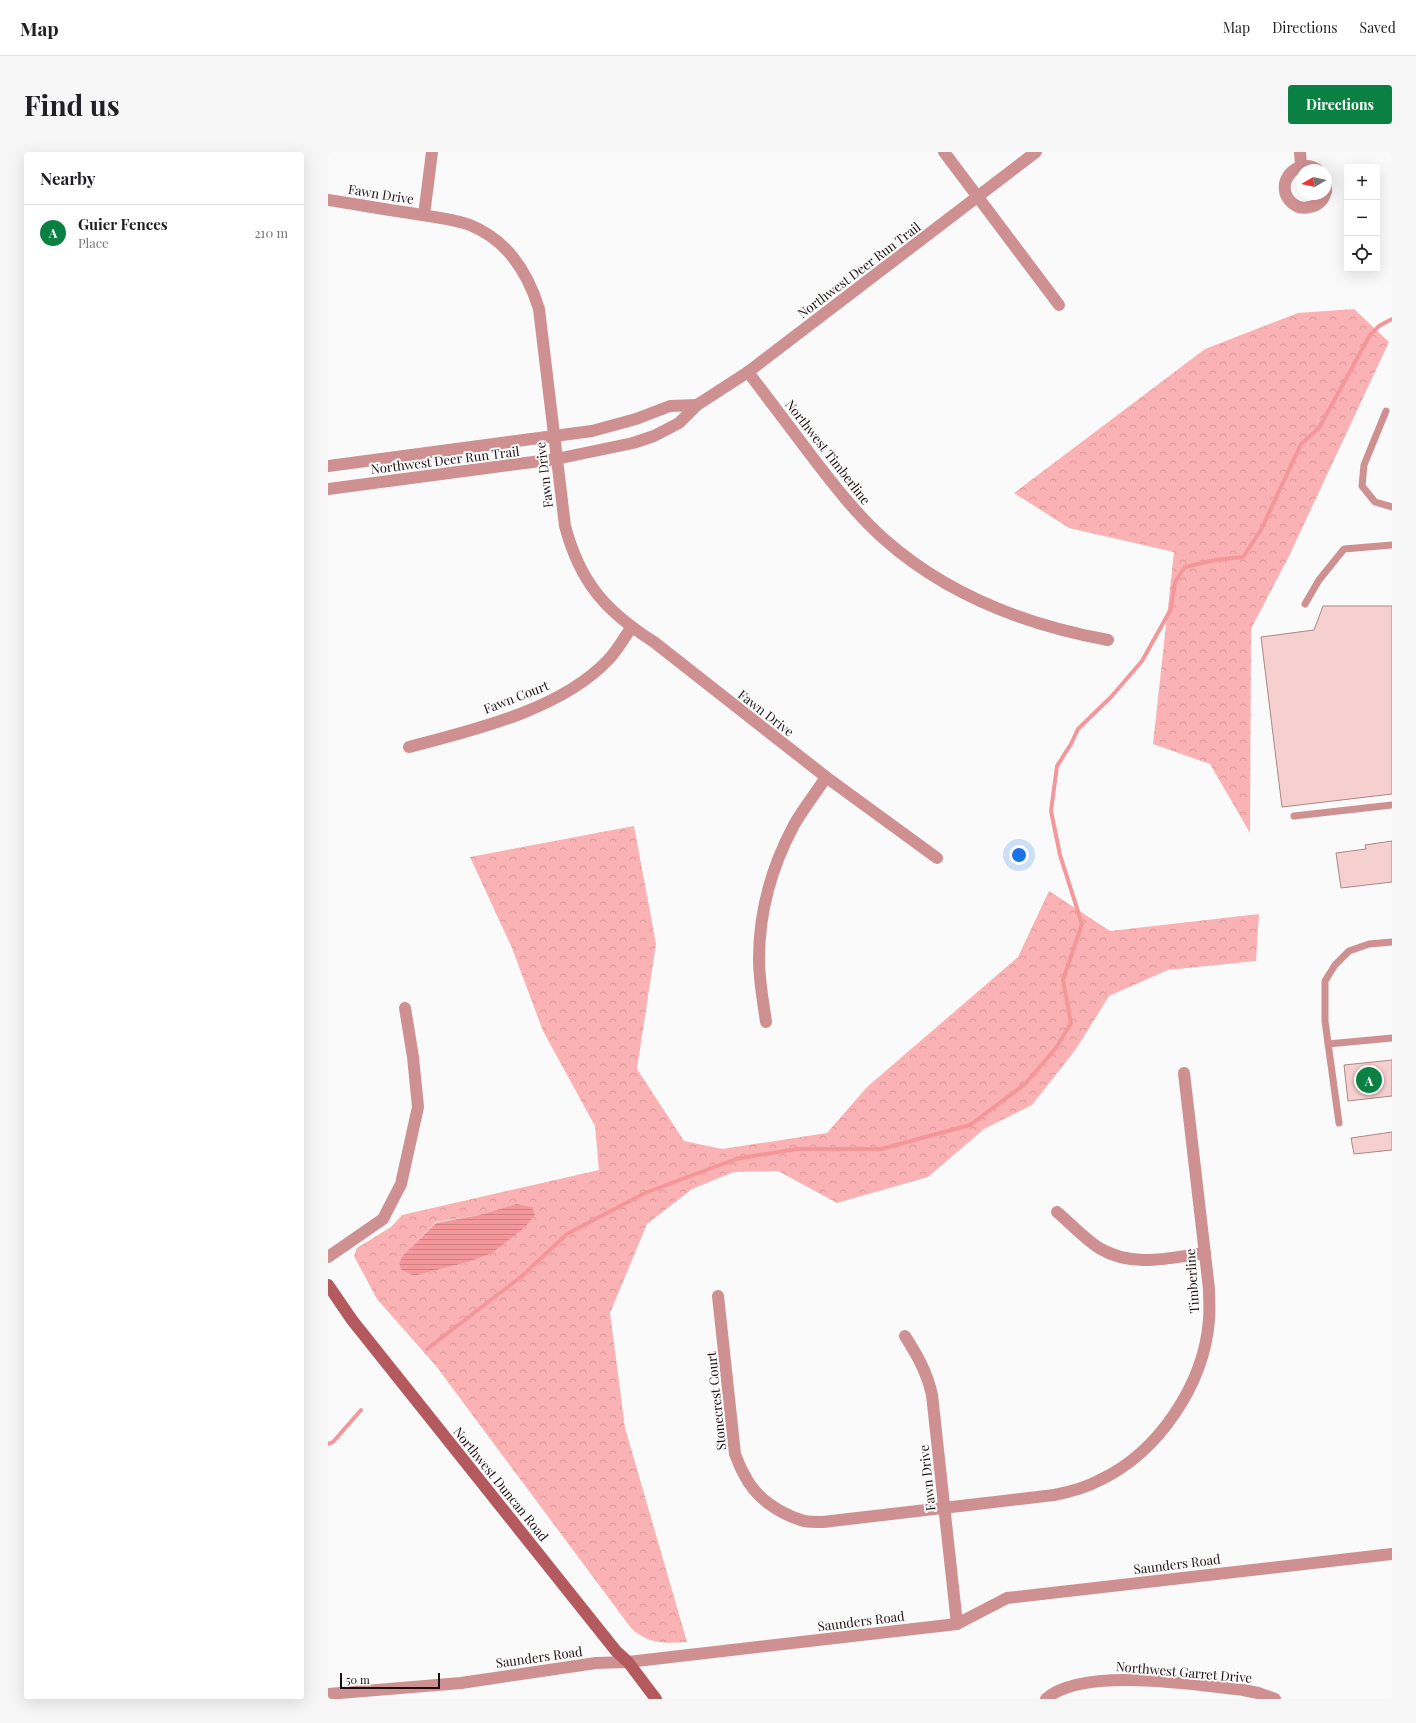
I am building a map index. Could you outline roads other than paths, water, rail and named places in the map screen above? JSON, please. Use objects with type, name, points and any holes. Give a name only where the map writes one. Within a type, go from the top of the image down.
[{"type":"street","points":[[424,215],[432,152]]},
{"type":"street","points":[[944,152],[1059,305]]},
{"type":"street","name":"Northwest Deer Run Trail","points":[[328,489],[556,460],[633,444],[654,436],[679,423],[697,405],[748,372],[1036,152]]},
{"type":"street","points":[[1300,152],[1302,164]]},
{"type":"street","points":[[1296,169],[1289,173],[1286,179],[1286,194],[1289,200],[1301,207],[1308,208],[1321,200]]},
{"type":"street","name":"Fawn Drive","points":[[328,200],[424,215],[469,224],[488,235],[505,248],[520,266],[532,288],[539,309],[565,526],[576,559],[596,595],[631,628],[654,642],[826,778],[937,858]]},
{"type":"street","name":"Northwest Timberline","points":[[748,372],[836,488],[884,539],[915,564],[963,594],[1021,618],[1079,634],[1108,640]]},
{"type":"street","name":"Northwest Deer Run Trail","points":[[328,466],[592,431],[636,419],[670,406],[697,405]]},
{"type":"street","points":[[365,462],[368,484]]},
{"type":"street","name":"Fawn Court","points":[[409,747],[526,711],[548,702],[589,677],[609,660],[631,628]]},
{"type":"street","points":[[766,1022],[760,980],[759,958],[761,931],[772,876],[783,848],[795,824],[826,778]]},
{"type":"street","points":[[328,1257],[383,1220],[401,1184],[418,1107],[413,1057],[405,1008]]},
{"type":"street","name":"Timberline","points":[[945,1508],[1054,1495],[1077,1490],[1101,1480],[1123,1467],[1144,1450],[1166,1427],[1185,1399],[1197,1371],[1209,1320],[1209,1289],[1184,1073]]},
{"type":"street","points":[[1057,1212],[1099,1248],[1133,1260],[1149,1260],[1205,1253]]},
{"type":"street","name":"Northwest Duncan Road","points":[[328,1285],[367,1339],[611,1644],[628,1662],[656,1699]]},
{"type":"street","name":"Stonecrest Court","points":[[718,1296],[735,1454],[744,1475],[755,1491],[768,1504],[787,1514],[806,1521],[823,1522],[945,1508]]},
{"type":"street","name":"Fawn Drive","points":[[905,1336],[920,1359],[930,1383],[957,1624]]},
{"type":"street","name":"Saunders Road","points":[[328,1694],[461,1683],[596,1663],[628,1662],[957,1624],[1007,1598],[1392,1554]]},
{"type":"street","name":"Northwest Garret Drive","points":[[1046,1699],[1053,1693],[1076,1685],[1101,1680],[1134,1680],[1222,1693],[1258,1693],[1275,1699]]},
{"type":"lane","points":[[1386,411],[1364,465],[1362,486],[1375,502],[1392,507]]},
{"type":"lane","points":[[1305,604],[1319,580],[1344,549],[1392,545]]},
{"type":"lane","points":[[1294,816],[1392,805]]},
{"type":"lane","points":[[1339,1122],[1325,1021],[1325,981],[1335,965],[1349,951],[1369,944],[1392,942]]},
{"type":"lane","points":[[1328,1044],[1392,1038]]},
{"type":"waterway","points":[[427,1349],[522,1276],[567,1234],[645,1193],[736,1159],[796,1149],[881,1149],[970,1125],[1025,1084],[1056,1048],[1071,1023],[1063,980],[1082,924],[1060,855],[1051,811],[1057,766],[1071,744],[1078,729],[1111,697],[1142,661],[1171,609],[1175,582],[1185,567],[1215,560],[1243,557],[1261,530],[1301,444],[1319,428],[1370,335],[1379,326],[1392,319]]},
{"type":"waterway","points":[[328,1444],[333,1442],[361,1410]]},
{"type":"place","name":"Guier Fences","points":[[1369,1080]]}]
